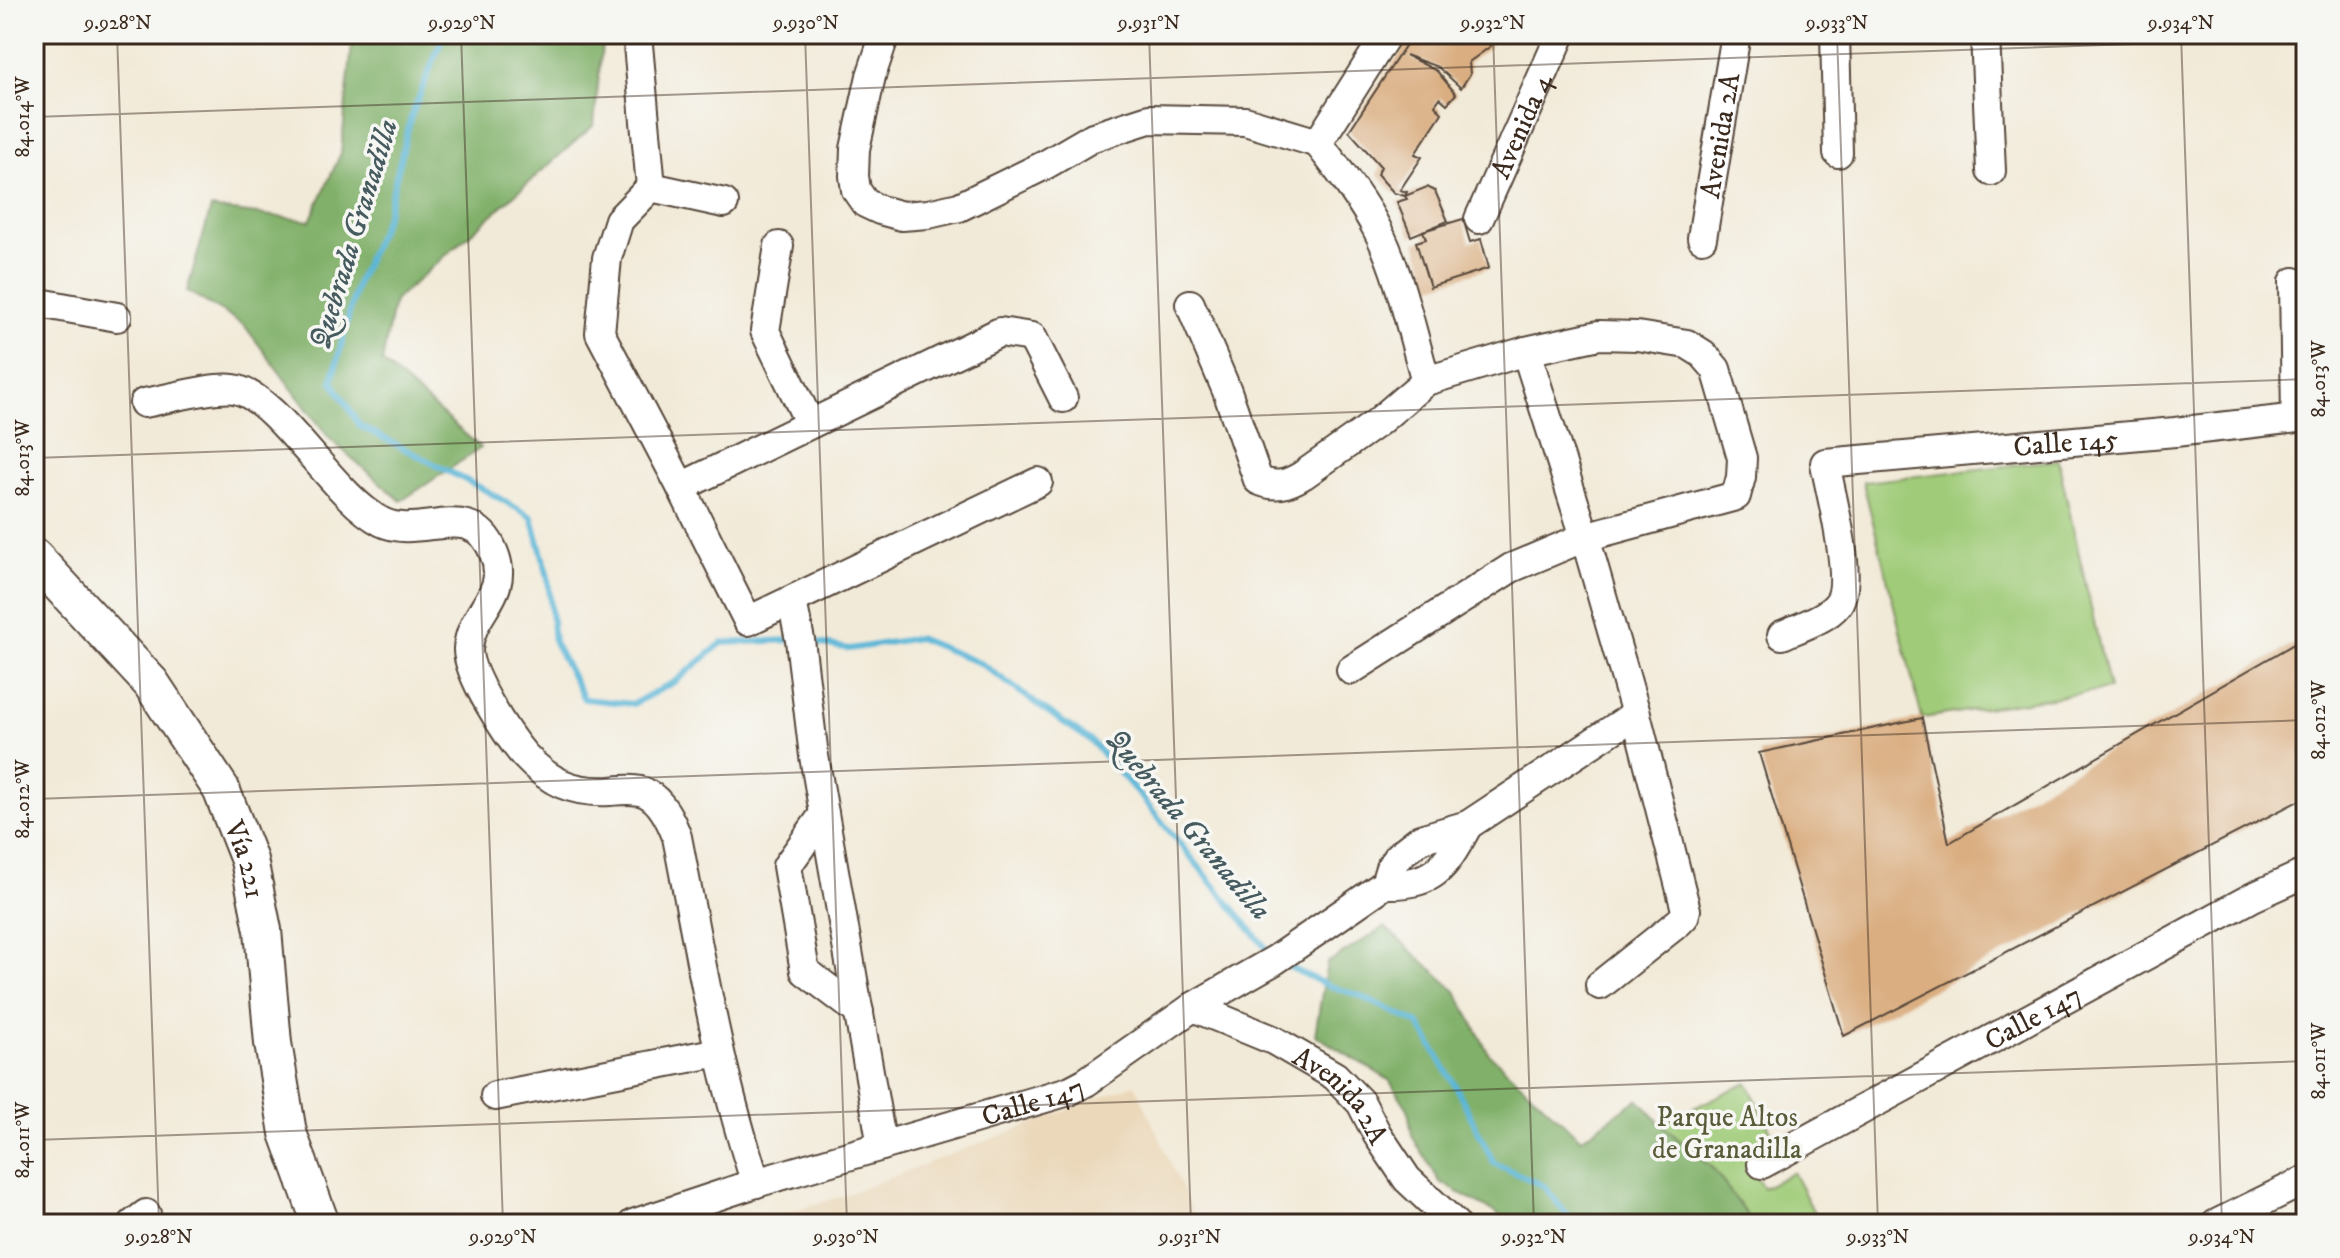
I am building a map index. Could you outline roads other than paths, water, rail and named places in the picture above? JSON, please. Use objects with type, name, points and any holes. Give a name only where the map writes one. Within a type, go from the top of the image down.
[{"type":"main road","name":"Vía 221","points":[[34,557],[151,683],[221,789],[249,860],[263,930],[273,1043],[288,1133],[321,1224]]},
{"type":"street","points":[[637,34],[651,187],[619,220],[607,258],[600,333],[748,621],[1038,482]]},
{"type":"street","points":[[886,34],[871,76],[855,149],[856,190],[865,203],[902,216],[959,207],[1045,165],[1093,137],[1149,119],[1245,121],[1318,143],[1358,195],[1379,232],[1426,381]]},
{"type":"street","points":[[1318,143],[1387,34]]},
{"type":"street","name":"Avenida 4","points":[[1479,219],[1561,34]]},
{"type":"street","name":"Avenida 2A","points":[[1702,238],[1736,34]]},
{"type":"street","points":[[1835,34],[1838,153]]},
{"type":"street","points":[[1985,34],[1991,171]]},
{"type":"street","points":[[651,187],[724,203]]},
{"type":"street","points":[[779,246],[765,331],[810,424]]},
{"type":"street","points":[[2294,282],[2301,418]]},
{"type":"street","points":[[34,302],[117,317]]},
{"type":"street","points":[[1190,304],[1227,391],[1258,480],[1278,486],[1303,475],[1378,422],[1426,381],[1526,351],[1599,335],[1637,336],[1687,344],[1703,354],[1716,369],[1742,458],[1736,496],[1585,537],[1511,568],[1351,670]]},
{"type":"street","points":[[681,487],[1000,332],[1032,337],[1063,398]]},
{"type":"street","points":[[1526,351],[1585,537],[1636,714],[1686,910],[1679,922],[1600,985]]},
{"type":"street","points":[[144,403],[219,389],[235,389],[255,397],[273,413],[332,480],[383,523],[405,527],[455,523],[471,525],[483,534],[494,552],[499,569],[498,584],[468,647],[476,683],[521,751],[541,772],[560,784],[581,790],[639,791],[653,798],[663,809],[677,837],[719,1052],[756,1183]]},
{"type":"street","name":"Calle 145","points":[[1782,635],[1811,623],[1837,605],[1844,590],[1845,570],[1825,463],[2301,418]]},
{"type":"street","points":[[792,601],[800,640],[814,756],[882,1146]]},
{"type":"street","name":"Calle 147","points":[[633,1224],[756,1183],[1069,1091],[1193,1007],[1275,960],[1385,884],[1406,885],[1423,880],[1447,862],[1468,825],[1636,714]]},
{"type":"street","points":[[824,814],[787,866],[805,971],[859,1012]]},
{"type":"street","name":"Calle 147","points":[[1762,1164],[2253,897],[2306,873]]},
{"type":"street","name":"Avenida 2A","points":[[1193,1007],[1273,1040],[1335,1076],[1361,1103],[1407,1179],[1455,1224]]},
{"type":"street","points":[[495,1096],[719,1052]]},
{"type":"street","points":[[2216,1224],[2306,1180]]},
{"type":"waterway","name":"Quebrada Granadilla","points":[[444,34],[411,117],[386,217],[357,283],[332,381],[360,426],[532,517],[548,577],[554,642],[584,699],[633,704],[676,681],[722,643],[792,640]]},
{"type":"waterway","name":"Quebrada Granadilla","points":[[807,641],[850,649],[918,638],[982,664],[1090,740],[1270,953]]},
{"type":"waterway","name":"Quebrada Granadilla","points":[[1285,965],[1419,1024],[1456,1087],[1494,1163],[1544,1186],[1574,1224]]},
{"type":"park label","name":"Parque Altos de Granadilla","points":[[1727,1132]]}]
